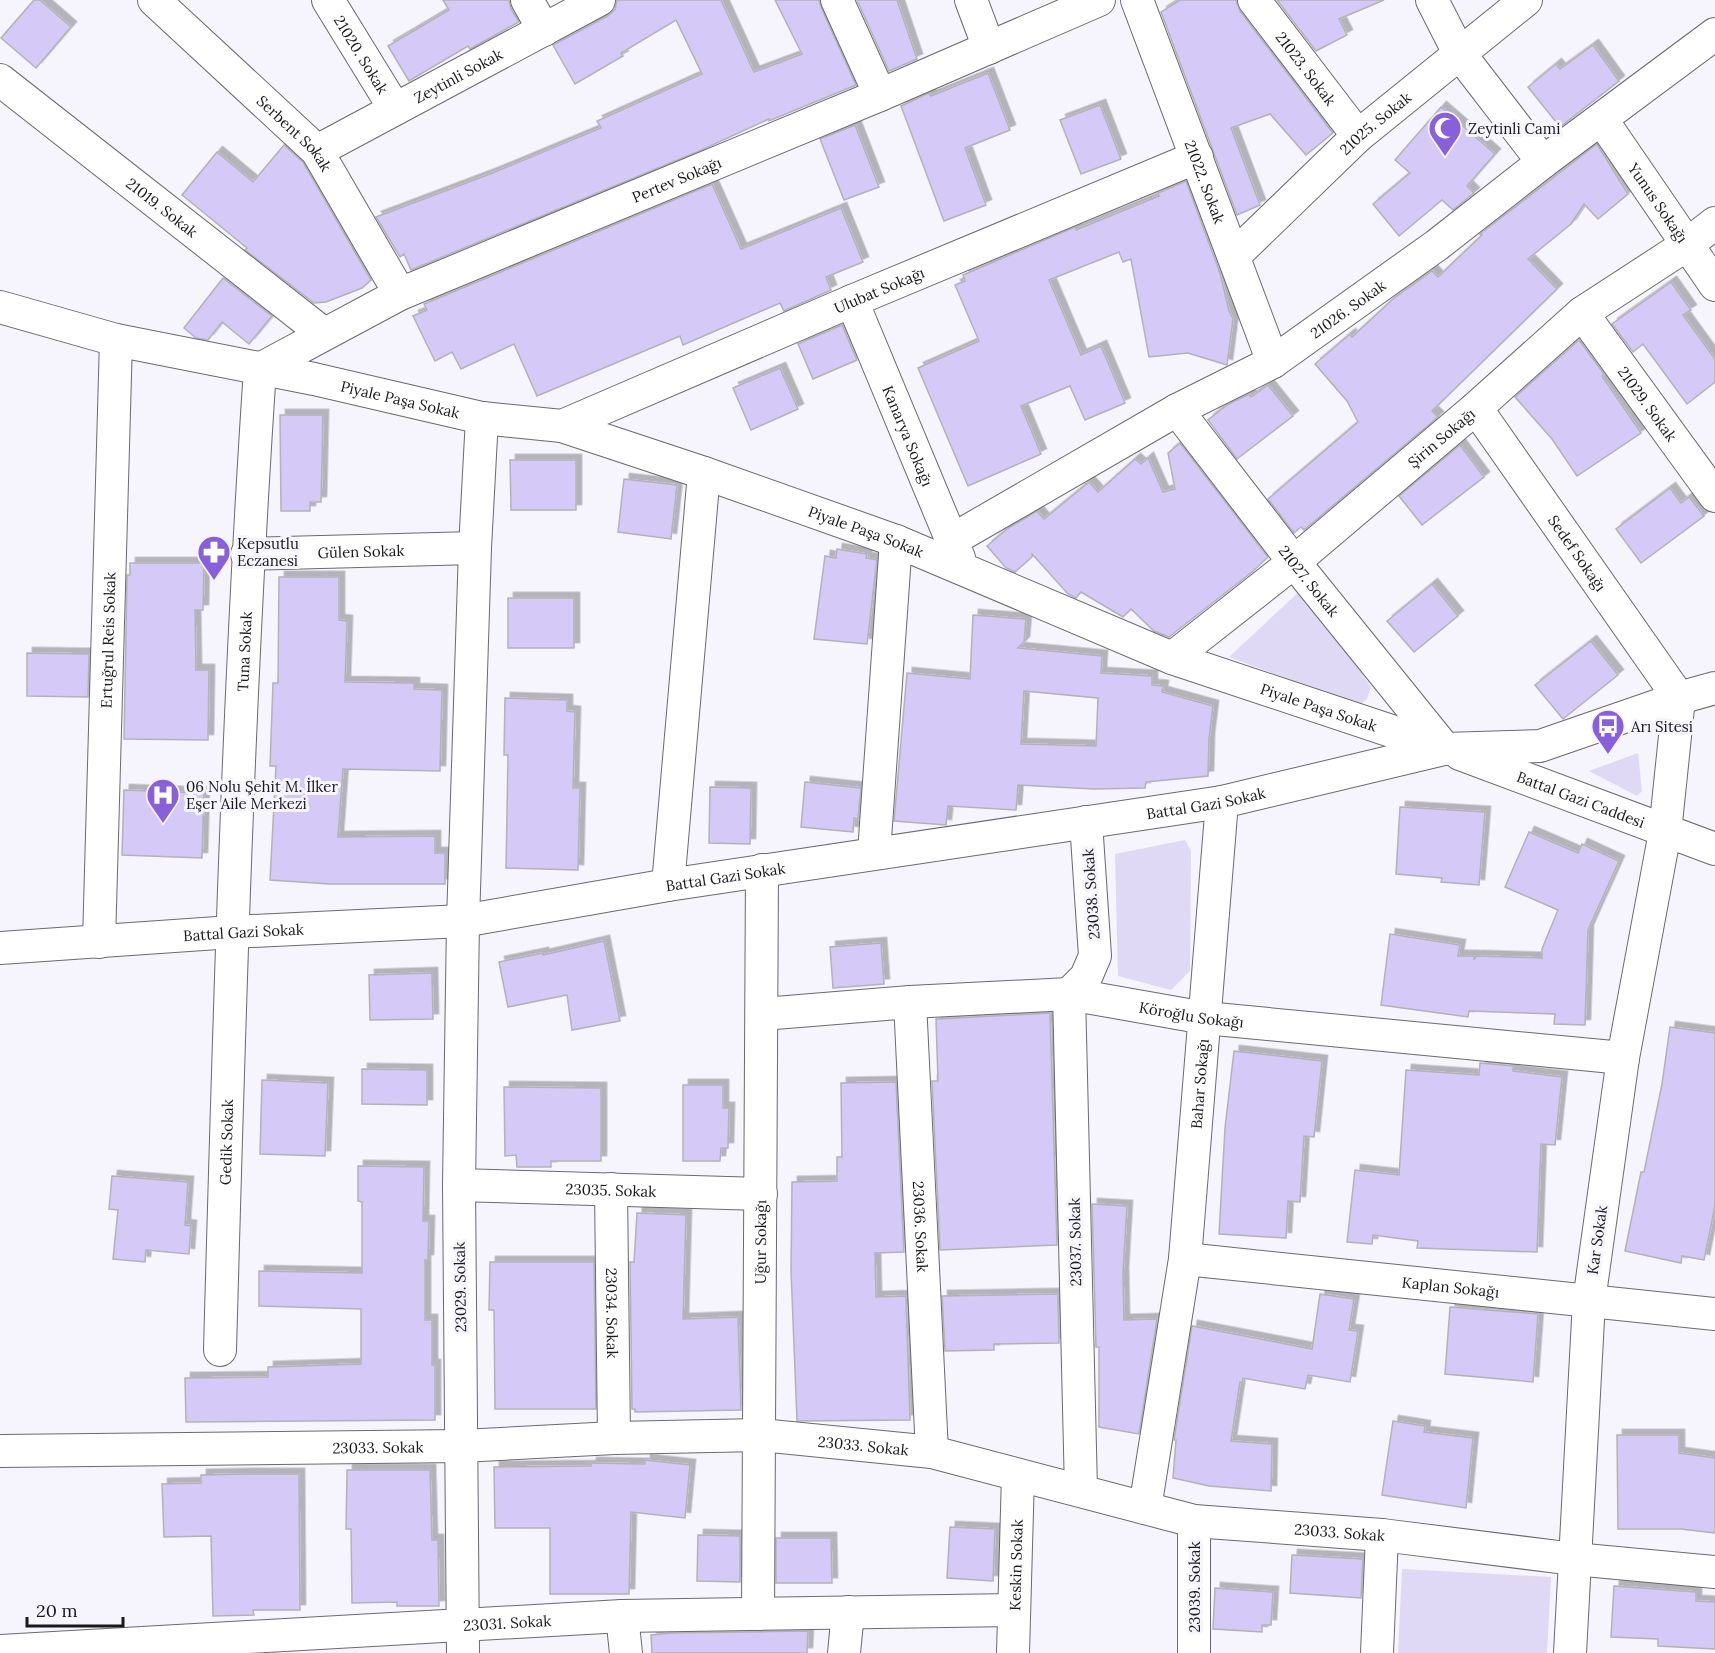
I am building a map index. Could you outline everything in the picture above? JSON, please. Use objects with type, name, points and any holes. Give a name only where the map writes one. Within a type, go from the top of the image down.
[{"type":"street","name":"Serbent Sokak","points":[[154,0],[317,151],[400,294]]},
{"type":"street","name":"21020. Sokak","points":[[328,0],[395,109]]},
{"type":"street","points":[[527,0],[544,30]]},
{"type":"street","name":"Zeytinli Sokak","points":[[317,151],[599,0]]},
{"type":"street","points":[[837,0],[880,95]]},
{"type":"street","points":[[971,0],[989,48]]},
{"type":"street","name":"Pertev Sokağı","points":[[260,369],[400,294],[880,95],[1099,0]]},
{"type":"street","name":"21022. Sokak","points":[[1137,0],[1273,362]]},
{"type":"street","name":"21023. Sokak","points":[[1254,0],[1358,136]]},
{"type":"street","points":[[1432,0],[1459,53],[1543,162]]},
{"type":"street","name":"21025. Sokak","points":[[1234,256],[1358,136],[1526,0]]},
{"type":"street","name":"21026. Sokak","points":[[952,540],[1177,410],[1273,362],[1437,245],[1543,162],[1715,34]]},
{"type":"street","name":"21019. Sokak","points":[[0,80],[324,334]]},
{"type":"street","name":"Yunus Sokağı","points":[[1602,120],[1715,285]]},
{"type":"street","name":"Ulubat Sokağı","points":[[562,426],[852,301],[1197,157]]},
{"type":"street","name":"Şirin Sokağı","points":[[1172,658],[1294,562],[1476,408],[1582,313],[1688,244],[1715,223]]},
{"type":"street","name":"Kanarya Sokağı","points":[[852,301],[964,570]]},
{"type":"street","name":"Piyale Paşa Sokak","points":[[0,307],[116,340],[314,379],[482,418],[562,426],[704,473],[896,542],[1172,658],[1445,749],[1540,746],[1679,698],[1715,688]]},
{"type":"street","name":"21029. Sokak","points":[[1582,313],[1715,496]]},
{"type":"street","name":"Ertuğrul Reis Sokak","points":[[99,942],[116,340]]},
{"type":"street","name":"Tuna Sokak","points":[[232,932],[248,554],[260,369]]},
{"type":"street","name":"Sedef Sokağı","points":[[1476,408],[1679,698]]},
{"type":"street","name":"21027. Sokak","points":[[1177,410],[1294,562],[1445,749]]},
{"type":"street","name":"23029. Sokak","points":[[463,1639],[459,1185],[463,921],[475,548],[482,418]]},
{"type":"street","points":[[668,885],[704,473]]},
{"type":"street","points":[[874,854],[896,542]]},
{"type":"street","name":"Gülen Sokak","points":[[248,554],[475,548]]},
{"type":"street","name":"Kar Sokak","points":[[1570,1653],[1589,1301],[1623,1058],[1665,832],[1679,698]]},
{"type":"street","name":"Battal Gazi Sokak","points":[[0,948],[232,932],[463,921],[762,870],[1222,802],[1445,749]]},
{"type":"street","name":"Battal Gazi Caddesi","points":[[1445,749],[1715,849]]},
{"type":"street","name":"Bahar Sokağı","points":[[1145,1508],[1185,1259],[1222,802]]},
{"type":"street","name":"23038. Sokak","points":[[1069,994],[1086,977],[1095,956],[1086,822]]},
{"type":"street","name":"Uğur Sokağı","points":[[758,1614],[762,870]]},
{"type":"street","name":"Gedik Sokak","points":[[220,1350],[232,932]]},
{"type":"street","name":"Köroğlu Sokağı","points":[[762,1014],[910,1002],[1069,994],[1205,1018],[1623,1058]]},
{"type":"street","name":"23037. Sokak","points":[[1069,994],[1081,1490]]},
{"type":"street","name":"23036. Sokak","points":[[910,1002],[932,1452]]},
{"type":"street","name":"23035. Sokak","points":[[459,1185],[761,1194]]},
{"type":"street","name":"23034. Sokak","points":[[610,1189],[614,1438]]},
{"type":"street","name":"Kaplan Sokağı","points":[[1185,1259],[1715,1314]]},
{"type":"street","name":"23033. Sokak","points":[[0,1451],[462,1446],[614,1438],[760,1435],[932,1452],[1194,1521],[1382,1535],[1574,1559],[1715,1572]]},
{"type":"street","name":"Keskin Sokak","points":[[1013,1653],[1018,1475]]},
{"type":"street","name":"23039. Sokak","points":[[1194,1521],[1194,1653]]},
{"type":"street","points":[[1377,1653],[1382,1535]]},
{"type":"street","name":"23031. Sokak","points":[[0,1651],[463,1639],[622,1616],[1014,1610]]},
{"type":"street","points":[[844,1653],[848,1612]]},
{"type":"street","points":[[622,1616],[626,1653]]},
{"type":"shaded area","points":[[1303,588],[1371,687],[1367,699],[1359,705],[1229,657]]},
{"type":"shaded area","points":[[1638,753],[1642,791],[1637,796],[1589,771]]},
{"type":"shaded area","points":[[1185,840],[1191,851],[1190,971],[1171,990],[1118,976],[1115,854]]},
{"type":"shaded area","points":[[1402,1569],[1551,1577],[1547,1653],[1398,1653]]},
{"type":"building","points":[[34,0],[40,0],[71,27],[36,68],[1,38]]},
{"type":"building","points":[[443,0],[509,0],[511,9],[519,22],[470,49],[468,46],[409,81],[388,46],[449,10]]},
{"type":"building","points":[[617,0],[721,0],[754,72],[802,54],[775,0],[819,0],[856,85],[769,121],[769,119],[697,152],[411,270],[404,254],[400,257],[376,217],[490,174],[601,128],[597,121],[702,74],[676,20],[621,53],[623,56],[575,84],[553,45],[608,16],[615,9]]},
{"type":"building","points":[[857,0],[897,0],[917,59],[889,71]]},
{"type":"building","points":[[1180,0],[1236,0],[1240,11],[1333,133],[1306,155],[1270,114],[1231,128],[1260,205],[1237,215],[1161,12]]},
{"type":"building","points":[[1277,0],[1384,0],[1339,19],[1347,35],[1316,51]]},
{"type":"building","points":[[1593,45],[1619,81],[1560,127],[1528,87],[1556,64],[1560,69]]},
{"type":"building","points":[[988,73],[1010,130],[965,148],[986,205],[944,221],[901,106],[929,93],[931,96]]},
{"type":"building","points":[[1100,105],[1121,159],[1081,174],[1060,120]]},
{"type":"building","name":"Zeytinli Cami","points":[[1441,107],[1495,154],[1467,186],[1474,193],[1453,210],[1442,200],[1399,236],[1373,204],[1410,173],[1395,160]]},
{"type":"building","points":[[855,125],[879,187],[844,200],[820,139]]},
{"type":"building","points":[[1597,144],[1628,194],[1598,219],[1584,204],[1571,224],[1528,259],[1557,289],[1432,411],[1438,417],[1304,530],[1301,527],[1294,533],[1268,499],[1358,422],[1347,401],[1315,364],[1350,334],[1352,337],[1393,299],[1432,271],[1438,277],[1482,235],[1480,234]]},
{"type":"building","points":[[284,145],[303,162],[371,280],[362,288],[326,302],[314,303],[245,250],[247,248],[182,195],[217,152],[253,182]]},
{"type":"building","points":[[1186,181],[1220,273],[1233,319],[1227,365],[1188,353],[1149,357],[1131,259],[1123,262],[1119,252],[1049,280],[1081,355],[1101,346],[1125,403],[1085,420],[1070,386],[1021,406],[1041,454],[968,486],[918,368],[979,341],[955,285],[965,281],[963,275],[1075,227],[1076,230],[1159,196],[1158,193]]},
{"type":"building","points":[[712,184],[741,249],[841,208],[863,262],[826,277],[831,290],[784,311],[780,303],[683,345],[680,336],[537,396],[514,344],[461,369],[452,352],[435,361],[413,316],[427,310],[424,304]]},
{"type":"building","points":[[223,278],[272,316],[249,344],[222,322],[208,340],[196,338],[184,328]]},
{"type":"building","points":[[1671,282],[1691,310],[1683,315],[1715,359],[1715,382],[1687,404],[1643,344],[1633,352],[1612,324]]},
{"type":"building","points":[[842,325],[857,360],[813,379],[798,344]]},
{"type":"building","points":[[1579,340],[1604,374],[1602,376],[1641,433],[1577,476],[1552,439],[1515,397]]},
{"type":"building","points":[[780,368],[798,409],[751,430],[733,388]]},
{"type":"building","points":[[1268,385],[1293,416],[1237,459],[1208,420],[1227,405],[1249,394],[1251,397]]},
{"type":"building","points":[[280,415],[323,415],[321,502],[310,502],[310,511],[281,511]]},
{"type":"building","points":[[1180,443],[1268,557],[1169,637],[1154,631],[1131,609],[1123,617],[1081,592],[1076,598],[1068,594],[1032,554],[1032,557],[1015,572],[1006,568],[987,546],[1007,529],[1037,511],[1044,519],[1089,482],[1098,492],[1135,459],[1141,464],[1148,458],[1163,492],[1175,489],[1168,453]]},
{"type":"building","points":[[1460,445],[1484,477],[1422,525],[1399,496]]},
{"type":"building","points":[[510,460],[576,460],[576,510],[511,510]]},
{"type":"building","points":[[624,479],[677,485],[671,539],[618,532]]},
{"type":"building","points":[[1670,488],[1681,503],[1689,497],[1704,516],[1641,563],[1616,529]]},
{"type":"building","points":[[837,549],[867,554],[866,558],[877,560],[867,644],[814,639],[825,556],[836,558]]},
{"type":"building","points":[[130,563],[204,563],[203,610],[195,610],[196,670],[209,670],[208,740],[124,739],[127,575],[130,575]]},
{"type":"building","points":[[279,577],[339,577],[339,620],[347,621],[345,682],[414,683],[414,689],[442,690],[440,771],[343,769],[338,837],[435,836],[435,853],[445,853],[445,884],[330,884],[270,880],[276,766],[270,766],[273,683],[278,683]]},
{"type":"building","points":[[1432,584],[1458,616],[1414,652],[1387,621]]},
{"type":"building","points":[[508,598],[574,598],[574,648],[508,648]]},
{"type":"building","points":[[973,615],[1026,619],[1024,642],[1018,648],[1102,656],[1101,673],[1152,676],[1152,685],[1163,686],[1162,692],[1213,706],[1208,776],[1146,782],[1145,788],[1094,789],[1018,785],[1016,810],[948,806],[946,825],[894,821],[907,673],[970,679]],"holes":[[[1024,691],[1098,698],[1096,746],[1021,744]]]},
{"type":"building","points":[[1591,641],[1618,675],[1563,719],[1535,685]]},
{"type":"building","points":[[27,653],[89,654],[88,697],[27,696]]},
{"type":"building","points":[[505,698],[567,700],[567,711],[575,712],[573,788],[580,788],[578,870],[506,868],[508,755],[504,755]]},
{"type":"building","points":[[805,782],[861,788],[858,819],[854,818],[853,832],[801,827]]},
{"type":"building","points":[[710,787],[751,788],[750,844],[709,843]]},
{"type":"building","name":"06 Nolu Şehit M. İlker Eşer Aile Merkezi","points":[[124,790],[204,793],[202,858],[122,855]]},
{"type":"building","points":[[1400,807],[1485,812],[1479,885],[1441,882],[1442,878],[1396,874]]},
{"type":"building","points":[[1529,832],[1578,853],[1582,844],[1619,861],[1588,930],[1585,1025],[1554,1024],[1555,1014],[1469,1011],[1468,1017],[1381,1005],[1390,934],[1460,945],[1458,956],[1474,956],[1474,960],[1476,956],[1542,958],[1542,949],[1558,910],[1505,887]]},
{"type":"building","points":[[604,941],[620,1021],[572,1030],[567,995],[508,1007],[499,962]]},
{"type":"building","points":[[881,943],[884,984],[833,988],[830,947]]},
{"type":"building","points":[[432,973],[433,1019],[370,1020],[369,975]]},
{"type":"building","points":[[1050,1013],[1057,1245],[940,1250],[932,1081],[938,1081],[936,1019]]},
{"type":"building","points":[[1670,1027],[1715,1033],[1715,1206],[1704,1260],[1682,1256],[1681,1263],[1625,1251],[1662,1084]]},
{"type":"building","points":[[1234,1051],[1322,1061],[1314,1137],[1304,1136],[1300,1202],[1288,1201],[1286,1238],[1219,1234],[1225,1128]]},
{"type":"building","points":[[1480,1063],[1513,1066],[1513,1071],[1562,1077],[1555,1145],[1541,1144],[1537,1252],[1417,1248],[1418,1241],[1373,1235],[1372,1244],[1347,1242],[1355,1170],[1399,1175],[1406,1070],[1479,1075]]},
{"type":"building","points":[[362,1069],[427,1070],[427,1105],[362,1104]]},
{"type":"building","points":[[262,1080],[328,1083],[325,1156],[260,1154]]},
{"type":"building","points":[[896,1082],[904,1252],[875,1253],[876,1297],[906,1296],[910,1420],[797,1421],[791,1270],[792,1182],[837,1181],[837,1157],[842,1157],[841,1083]]},
{"type":"building","points":[[683,1085],[723,1085],[723,1108],[729,1108],[728,1148],[721,1148],[720,1161],[683,1161]]},
{"type":"building","points":[[504,1087],[601,1088],[601,1161],[551,1161],[551,1167],[517,1167],[516,1155],[505,1156]]},
{"type":"building","points":[[358,1166],[424,1167],[423,1221],[429,1221],[428,1260],[425,1260],[425,1320],[432,1320],[435,1420],[186,1422],[185,1378],[268,1377],[268,1367],[361,1364],[361,1309],[259,1306],[259,1271],[362,1273],[362,1202],[358,1201]]},
{"type":"building","points":[[112,1176],[188,1182],[185,1225],[191,1226],[189,1254],[146,1250],[145,1262],[113,1259],[118,1210],[109,1209]]},
{"type":"building","points":[[1092,1204],[1127,1206],[1123,1273],[1124,1320],[1157,1319],[1139,1434],[1099,1427],[1099,1347],[1096,1347]]},
{"type":"building","points":[[637,1213],[686,1215],[683,1319],[738,1317],[741,1410],[635,1412],[635,1409],[632,1409],[630,1262],[634,1262]]},
{"type":"building","points":[[490,1262],[594,1262],[596,1409],[495,1409],[494,1310],[489,1310]]},
{"type":"building","points":[[1058,1294],[1059,1343],[994,1344],[994,1350],[945,1351],[942,1296]]},
{"type":"building","points":[[1320,1294],[1354,1299],[1349,1330],[1358,1331],[1350,1382],[1308,1375],[1305,1389],[1243,1378],[1242,1383],[1240,1382],[1231,1441],[1272,1444],[1271,1491],[1209,1486],[1173,1478],[1176,1440],[1174,1440],[1192,1326],[1312,1349]]},
{"type":"building","points":[[1450,1307],[1538,1314],[1533,1382],[1445,1374]]},
{"type":"building","points":[[1393,1421],[1425,1426],[1424,1432],[1473,1438],[1466,1508],[1382,1495]]},
{"type":"building","points":[[1617,1435],[1679,1435],[1679,1453],[1715,1458],[1715,1533],[1681,1529],[1618,1529]]},
{"type":"building","points":[[645,1460],[690,1465],[685,1518],[631,1512],[629,1594],[550,1594],[550,1528],[495,1528],[494,1467],[591,1466],[591,1463],[645,1464]]},
{"type":"building","points":[[347,1470],[430,1470],[432,1540],[438,1540],[439,1606],[397,1606],[397,1602],[352,1603],[351,1529],[346,1529]]},
{"type":"building","points":[[299,1474],[300,1610],[253,1610],[254,1615],[213,1616],[211,1536],[164,1537],[162,1484],[201,1483],[201,1475]]},
{"type":"building","points":[[950,1527],[995,1529],[993,1581],[947,1578]]},
{"type":"building","points":[[698,1535],[740,1536],[740,1582],[697,1581]]},
{"type":"building","points":[[776,1538],[831,1538],[832,1583],[776,1583]]},
{"type":"building","points":[[1292,1555],[1363,1559],[1361,1598],[1290,1593]]},
{"type":"building","points":[[1614,1586],[1696,1592],[1696,1601],[1715,1602],[1715,1649],[1658,1646],[1658,1639],[1611,1637]]},
{"type":"building","points":[[1215,1588],[1273,1592],[1271,1625],[1262,1625],[1262,1632],[1213,1629]]},
{"type":"building","points":[[808,1631],[807,1653],[652,1653],[651,1635]]},
{"type":"place","name":"Zeytinli Cami","points":[[1445,157]]},
{"type":"place","name":"Kepsutlu Eczanesi","points":[[214,581]]},
{"type":"place","name":"Arı Sitesi","points":[[1608,755]]},
{"type":"place","name":"06 Nolu Şehit M. İlker Eşer Aile Merkezi","points":[[163,824]]}]
